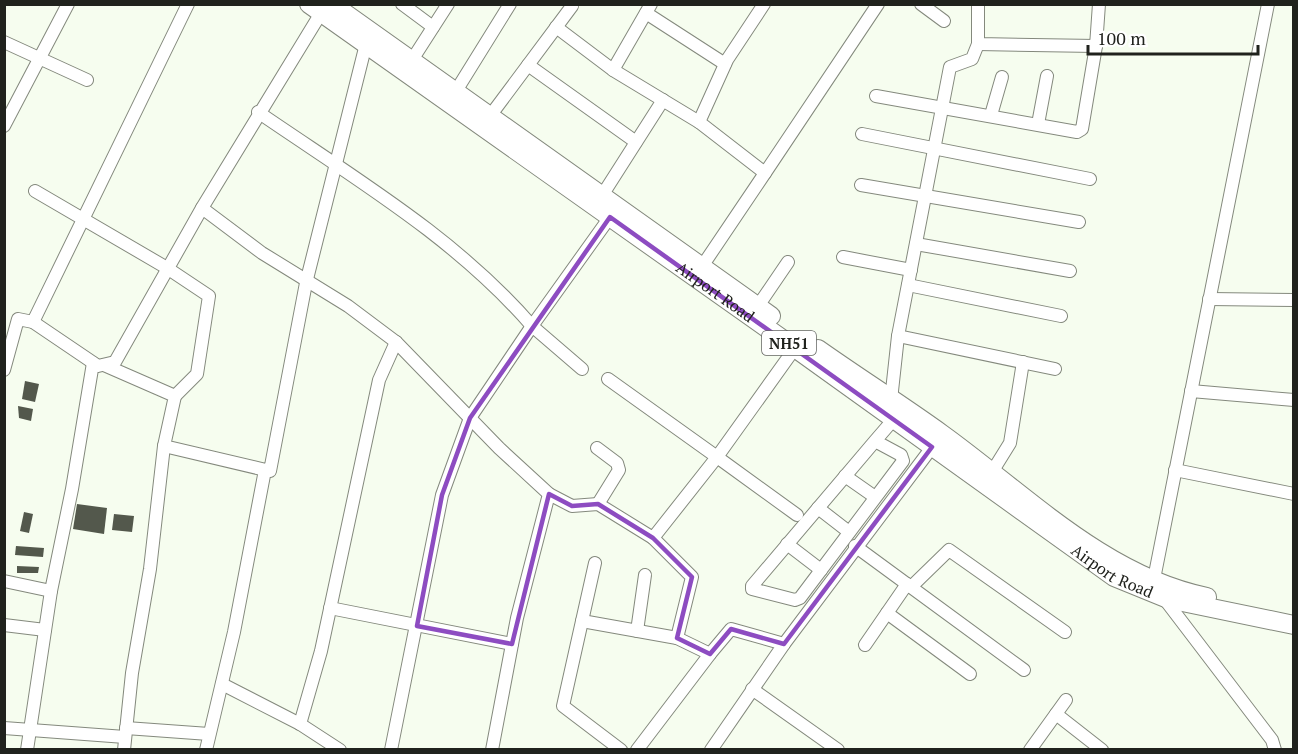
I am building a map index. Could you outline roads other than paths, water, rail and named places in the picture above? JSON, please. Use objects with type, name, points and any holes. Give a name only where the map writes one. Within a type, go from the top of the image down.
[{"type":"highway","name":"Airport Road","points":[[320,7],[366,44],[894,419],[937,440],[992,472],[1064,527],[1122,565],[1202,596],[1293,614]]},
{"type":"highway","name":"Airport Road","points":[[320,7],[412,60],[703,265],[891,400],[937,440],[1114,577],[1163,597],[1293,626]]},
{"type":"street","points":[[4,126],[68,4]]},
{"type":"street","points":[[33,322],[188,4]]},
{"type":"street","points":[[402,4],[433,27]]},
{"type":"street","points":[[412,60],[448,4]]},
{"type":"street","points":[[456,91],[510,4]]},
{"type":"street","points":[[699,122],[725,64],[764,4]]},
{"type":"street","points":[[703,265],[878,4]]},
{"type":"street","points":[[921,4],[945,21]]},
{"type":"street","points":[[891,400],[898,336],[950,67],[972,59],[978,44],[978,4]]},
{"type":"street","points":[[876,96],[943,106],[1071,131],[1082,129],[1096,45],[1099,4]]},
{"type":"street","points":[[1268,4],[1154,579],[1163,597],[1272,740],[1275,750]]},
{"type":"street","points":[[490,116],[572,5]]},
{"type":"street","points":[[98,364],[116,362],[167,268],[320,7]]},
{"type":"street","points":[[613,70],[649,9],[725,64]]},
{"type":"street","points":[[556,27],[613,70],[699,122],[765,173]]},
{"type":"street","points":[[4,42],[87,80]]},
{"type":"street","points":[[164,446],[270,471],[307,280],[366,44]]},
{"type":"street","points":[[978,44],[1096,45]]},
{"type":"street","points":[[528,65],[636,142]]},
{"type":"street","points":[[1038,124],[1047,76]]},
{"type":"street","points":[[991,115],[1002,77]]},
{"type":"street","points":[[603,194],[663,100]]},
{"type":"street","points":[[258,112],[450,245],[504,294],[532,326],[582,369]]},
{"type":"street","points":[[861,134],[1090,179]]},
{"type":"street","points":[[861,185],[1079,222]]},
{"type":"street","points":[[35,191],[167,268],[209,296],[197,374],[175,396],[164,446],[150,569],[132,673],[125,738]]},
{"type":"street","points":[[202,208],[262,252],[307,280],[396,342],[549,495],[572,506],[598,504],[653,538],[692,577],[677,638]]},
{"type":"street","points":[[391,750],[442,495],[470,418],[610,217]]},
{"type":"street","points":[[916,244],[1070,271]]},
{"type":"street","points":[[843,257],[911,270]]},
{"type":"street","points":[[758,306],[788,262]]},
{"type":"street","points":[[908,285],[1061,316]]},
{"type":"street","points":[[1209,299],[1293,300]]},
{"type":"street","points":[[4,370],[18,319],[33,322],[98,364],[175,396]]},
{"type":"street","points":[[898,336],[1055,369]]},
{"type":"street","points":[[300,724],[321,651],[379,380],[396,342]]},
{"type":"street","points":[[653,538],[717,457],[795,348]]},
{"type":"street","points":[[992,472],[1010,443],[1023,362]]},
{"type":"street","points":[[27,750],[51,591],[98,364]]},
{"type":"street","points":[[608,379],[797,515]]},
{"type":"street","points":[[1191,392],[1293,400]]},
{"type":"street","points":[[875,441],[903,459],[798,600],[752,589],[752,586],[787,544],[845,476],[875,441],[894,419]]},
{"type":"street","points":[[711,750],[855,546],[937,440]]},
{"type":"street","points":[[597,448],[617,463],[619,470],[598,504]]},
{"type":"street","points":[[206,750],[222,684],[265,470]]},
{"type":"street","points":[[1175,470],[1293,490]]},
{"type":"street","points":[[845,476],[875,497]]},
{"type":"street","points":[[492,750],[531,557],[549,495]]},
{"type":"street","points":[[818,508],[849,532]]},
{"type":"street","points":[[787,544],[821,570]]},
{"type":"street","points":[[855,546],[1024,669]]},
{"type":"street","points":[[865,645],[909,586],[948,550],[1065,632]]},
{"type":"street","points":[[595,564],[563,706],[621,750]]},
{"type":"street","points":[[637,631],[645,575]]},
{"type":"street","points":[[4,582],[51,591]]},
{"type":"street","points":[[330,608],[512,644]]},
{"type":"street","points":[[887,613],[970,674]]},
{"type":"street","points":[[582,621],[677,638],[710,654]]},
{"type":"street","points":[[4,625],[45,630]]},
{"type":"street","points":[[637,750],[731,629],[784,644]]},
{"type":"street","points":[[222,684],[300,724],[340,750]]},
{"type":"street","points":[[752,689],[838,750]]},
{"type":"street","points":[[1030,750],[1066,700]]},
{"type":"street","points":[[1056,714],[1102,750]]},
{"type":"street","points":[[4,728],[125,738],[209,734]]}]
